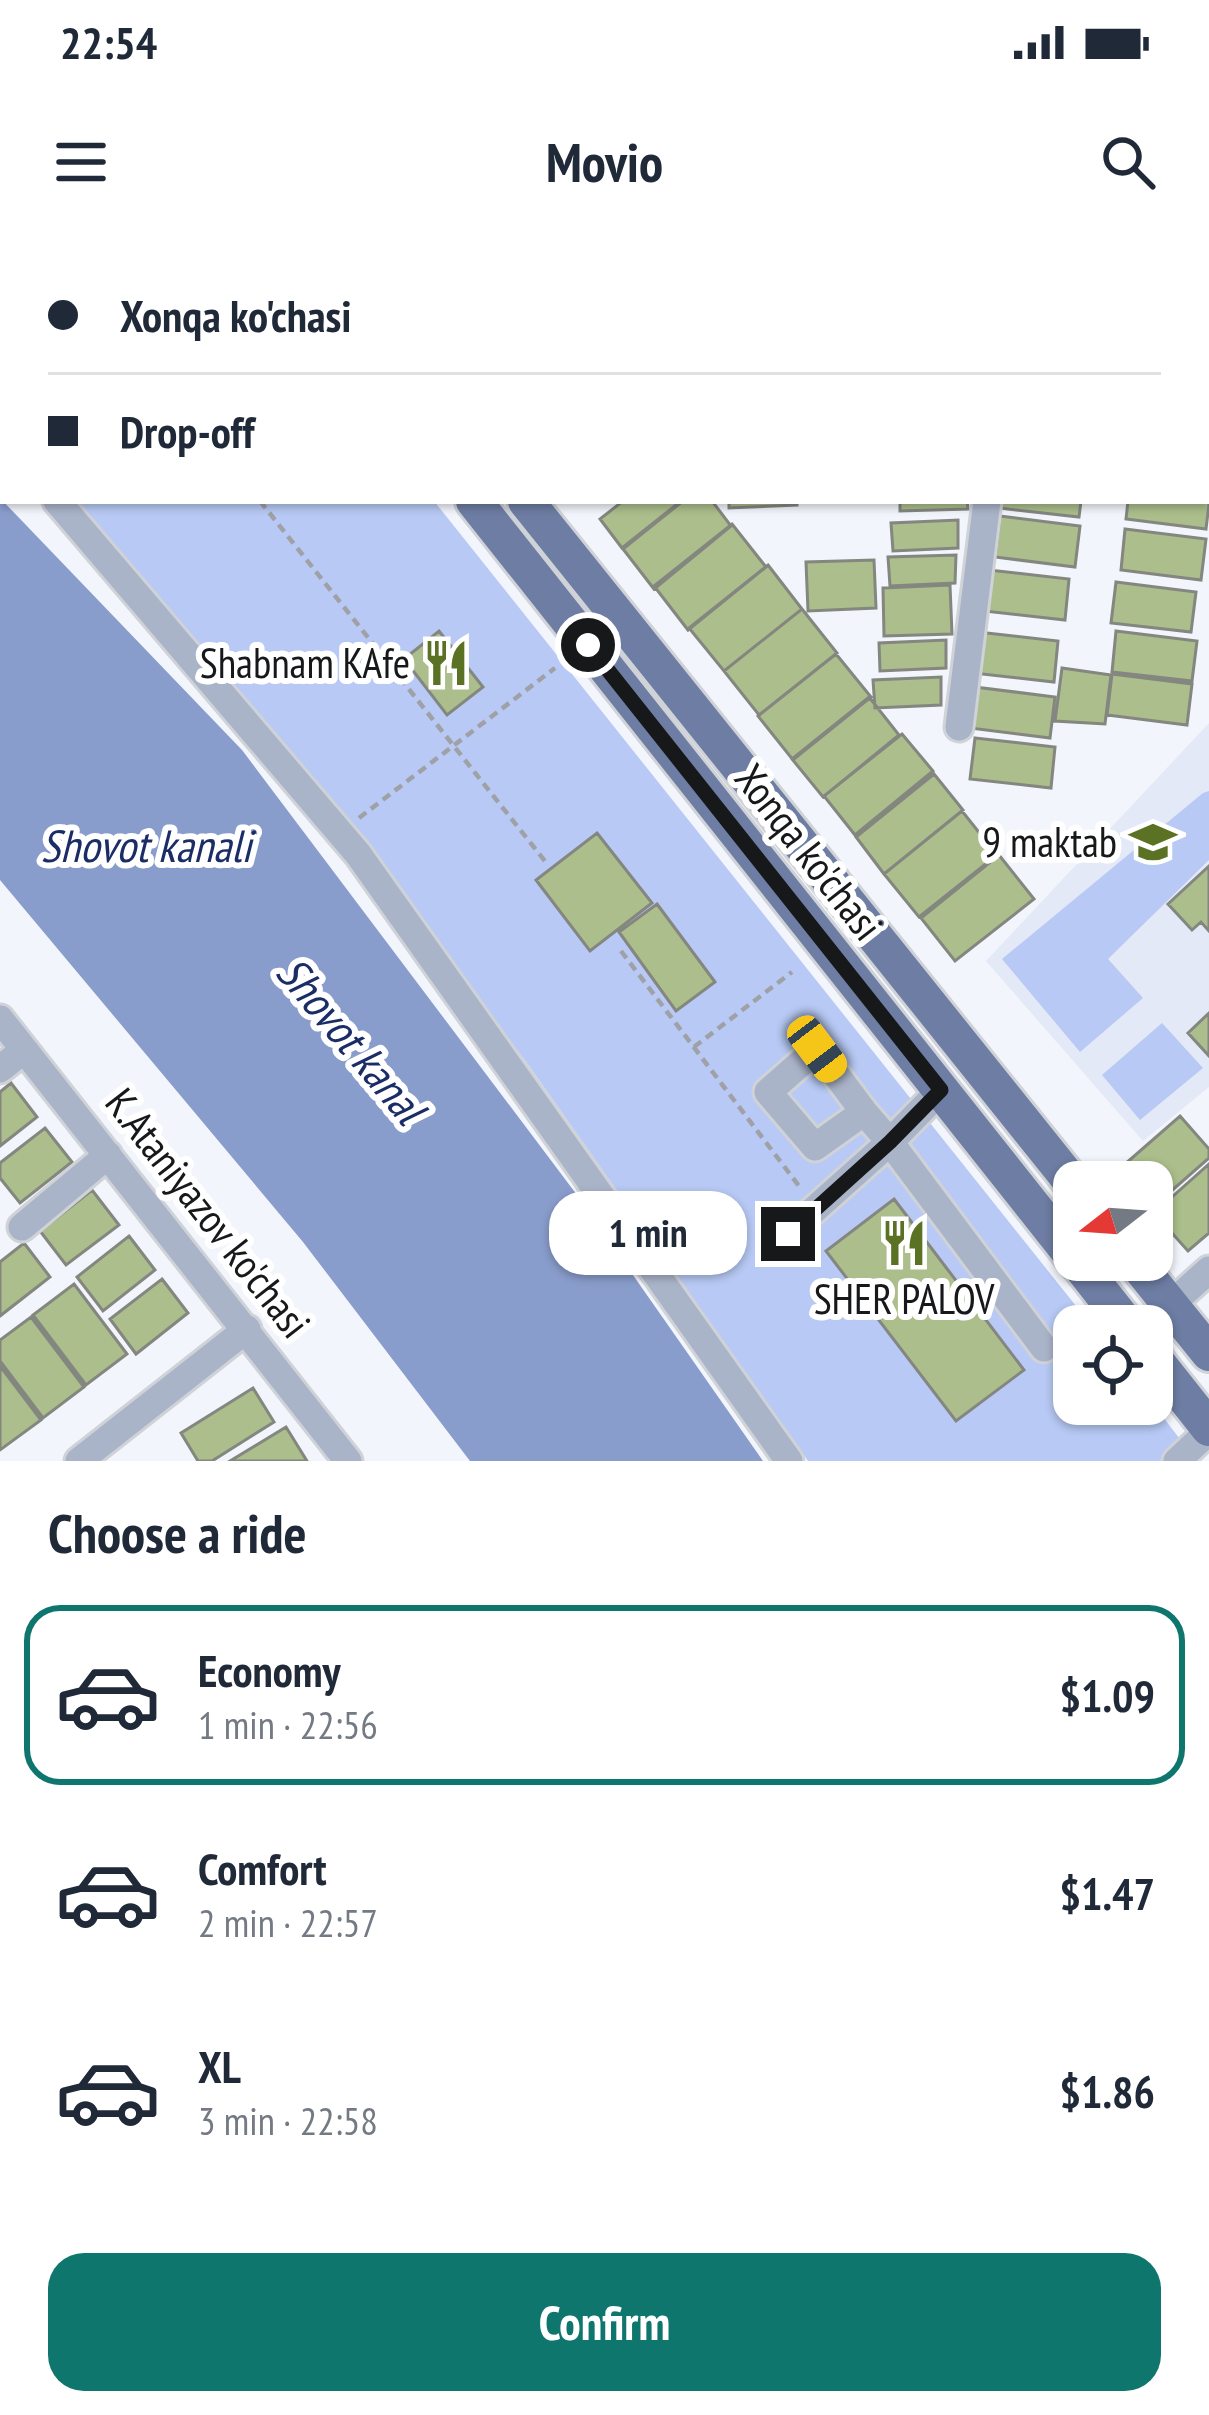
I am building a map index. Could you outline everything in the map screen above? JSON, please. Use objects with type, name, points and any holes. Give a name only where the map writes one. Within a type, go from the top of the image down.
[{"type":"main road","name":"Xonqa ko'chasi","points":[[476,504],[1053,1231]]},
{"type":"main road","name":"Xonqa ko'chasi","points":[[528,504],[1055,1161]]},
{"type":"main road","points":[[645,717],[677,689]]},
{"type":"main road","name":"Xonqa ko'chasi","points":[[1092,1281],[1111,1305]]},
{"type":"main road","points":[[1151,1281],[1170,1305]]},
{"type":"main road","points":[[1173,1309],[1209,1353]]},
{"type":"main road","points":[[1173,1383],[1209,1430]]},
{"type":"street","points":[[60,504],[358,854],[789,1461]]},
{"type":"street","points":[[959,728],[987,504]]},
{"type":"street","name":"K.Ataniyazov ko'chasi","points":[[0,1019],[348,1461]]},
{"type":"street","points":[[0,1069],[24,1050]]},
{"type":"street","points":[[788,1234],[941,1090]]},
{"type":"street","points":[[864,1112],[1044,1348]]},
{"type":"street","points":[[22,1227],[108,1155]]},
{"type":"street","points":[[1170,1305],[1209,1270]]},
{"type":"street","points":[[79,1461],[247,1329]]},
{"type":"street","points":[[1177,1461],[1209,1430]]},
{"type":"path","points":[[262,504],[548,865]]},
{"type":"path","points":[[340,832],[555,668]]},
{"type":"path","points":[[621,951],[805,1195]]},
{"type":"path","points":[[694,1047],[792,972]]},
{"type":"shaded area","points":[[77,504],[436,504],[1075,1305],[1053,1305],[1053,1425],[1169,1425],[1197,1461],[808,1461],[529,1066],[354,830]]},
{"type":"shaded area","name":"9 maktab","points":[[1209,723],[1209,1087],[1143,1141],[986,961]]},
{"type":"shaded area","points":[[1209,791],[1209,860],[1108,959],[1143,998],[1080,1052],[1002,959]]},
{"type":"shaded area","points":[[1162,1023],[1203,1068],[1140,1120],[1102,1075]]},
{"type":"water","name":"Shovot kanali","points":[[0,504],[6,504],[242,750],[577,1195],[763,1461],[470,1461],[303,1242],[0,880]]},
{"type":"building","points":[[619,504],[677,504],[622,548],[600,519]]},
{"type":"building","points":[[679,504],[714,504],[731,526],[654,589],[623,549]]},
{"type":"building","points":[[729,504],[797,504],[797,505],[729,508]]},
{"type":"building","points":[[900,504],[967,504],[968,509],[900,511]]},
{"type":"building","points":[[1000,504],[1081,504],[1079,517],[999,508]]},
{"type":"building","points":[[1128,504],[1209,504],[1206,529],[1126,519]]},
{"type":"building","points":[[1000,516],[1080,526],[1075,567],[995,557]]},
{"type":"building","points":[[958,520],[958,548],[893,551],[891,523]]},
{"type":"building","points":[[732,524],[766,567],[688,630],[654,586]]},
{"type":"building","points":[[1125,529],[1206,539],[1201,580],[1121,570]]},
{"type":"building","points":[[956,555],[955,583],[890,586],[888,557]]},
{"type":"building","points":[[874,560],[876,608],[808,611],[806,562]]},
{"type":"building","points":[[768,565],[802,609],[724,671],[689,628]]},
{"type":"building","points":[[989,570],[1069,579],[1065,620],[984,611]]},
{"type":"building","points":[[1116,582],[1196,592],[1191,632],[1111,623]]},
{"type":"building","points":[[950,585],[952,634],[884,636],[883,588]]},
{"type":"building","points":[[802,609],[837,653],[759,715],[724,671]]},
{"type":"building","points":[[439,631],[483,687],[447,715],[404,659]]},
{"type":"building","points":[[1116,631],[1197,641],[1192,681],[1112,672]]},
{"type":"building","points":[[978,632],[1058,641],[1054,682],[973,673]]},
{"type":"building","points":[[946,640],[946,668],[880,671],[879,643]]},
{"type":"building","points":[[836,654],[871,697],[793,760],[758,716]]},
{"type":"building","points":[[1062,668],[1111,675],[1105,724],[1055,721]]},
{"type":"building","points":[[1112,674],[1192,684],[1187,725],[1107,715]]},
{"type":"building","points":[[941,677],[941,705],[875,708],[873,680]]},
{"type":"building","points":[[975,687],[1055,697],[1050,738],[970,728]]},
{"type":"building","points":[[869,697],[899,735],[823,797],[792,759]]},
{"type":"building","points":[[902,734],[933,771],[855,835],[824,796]]},
{"type":"building","points":[[975,738],[1055,747],[1051,788],[970,779]]},
{"type":"building","points":[[934,774],[963,810],[884,874],[856,837]]},
{"type":"building","points":[[962,811],[997,855],[919,917],[884,874]]},
{"type":"building","points":[[597,833],[652,903],[590,951],[536,880]]},
{"type":"building","points":[[999,855],[1034,899],[955,961],[921,918]]},
{"type":"building","points":[[1209,866],[1209,931],[1201,922],[1192,930],[1168,904]]},
{"type":"building","points":[[657,904],[715,982],[676,1011],[619,932]]},
{"type":"building","points":[[1209,1013],[1209,1056],[1188,1033]]},
{"type":"building","points":[[11,1083],[37,1117],[0,1146],[0,1092]]},
{"type":"building","points":[[1180,1116],[1209,1149],[1209,1158],[1173,1190],[1173,1161],[1128,1161]]},
{"type":"building","points":[[45,1128],[72,1162],[20,1203],[0,1178],[0,1163]]},
{"type":"building","points":[[1209,1164],[1209,1233],[1188,1251],[1173,1234],[1173,1196]]},
{"type":"building","points":[[92,1190],[119,1225],[66,1265],[40,1231]]},
{"type":"building","points":[[894,1199],[1024,1370],[956,1421],[826,1251]]},
{"type":"building","points":[[129,1236],[155,1270],[103,1311],[77,1277]]},
{"type":"building","points":[[24,1243],[50,1277],[0,1316],[0,1262]]},
{"type":"building","points":[[162,1279],[188,1313],[136,1354],[110,1319]]},
{"type":"building","points":[[74,1284],[127,1354],[86,1385],[33,1315]]},
{"type":"building","points":[[31,1317],[84,1387],[43,1418],[0,1361],[0,1340]]},
{"type":"building","points":[[0,1366],[41,1420],[0,1450]]},
{"type":"building","points":[[253,1388],[274,1422],[212,1461],[198,1461],[181,1433]]},
{"type":"building","points":[[286,1427],[307,1461],[230,1461]]},
{"type":"place","name":"Shabnam KAfe","points":[[446,663]]},
{"type":"place","name":"9 maktab","points":[[1153,842]]},
{"type":"place","name":"SHER PALOV","points":[[904,1243]]},
{"type":"route","points":[[588,645],[941,1090],[788,1234]]},
{"type":"water label","name":"Shovot kanal","points":[[351,1040]]}]
